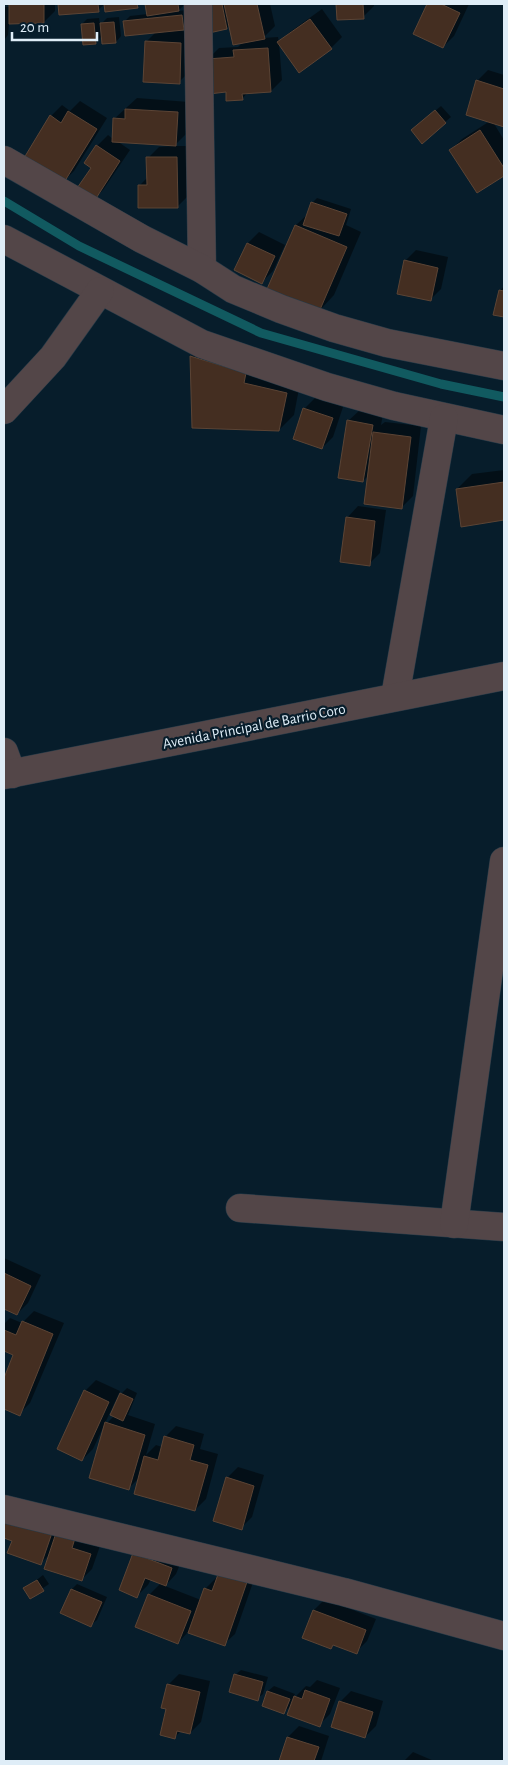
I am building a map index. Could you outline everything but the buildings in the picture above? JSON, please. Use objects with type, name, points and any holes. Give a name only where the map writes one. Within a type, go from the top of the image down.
[{"type":"street","points":[[198,4],[202,269]]},
{"type":"street","points":[[4,160],[142,239],[202,269],[233,289],[334,328],[387,344],[504,366]]},
{"type":"street","points":[[4,239],[202,344],[255,364],[335,389],[444,418],[504,430]]},
{"type":"street","points":[[4,410],[53,357],[100,291]]},
{"type":"street","points":[[395,697],[444,418]]},
{"type":"street","name":"Avenida Principal de Barrio Coro","points":[[6,767],[504,676]]},
{"type":"street","points":[[454,1224],[499,940],[504,861]]},
{"type":"street","points":[[240,1208],[504,1227]]},
{"type":"street","points":[[4,1509],[344,1592],[504,1636]]},
{"type":"waterway","points":[[4,201],[79,246],[261,333],[441,384],[504,397]]}]
